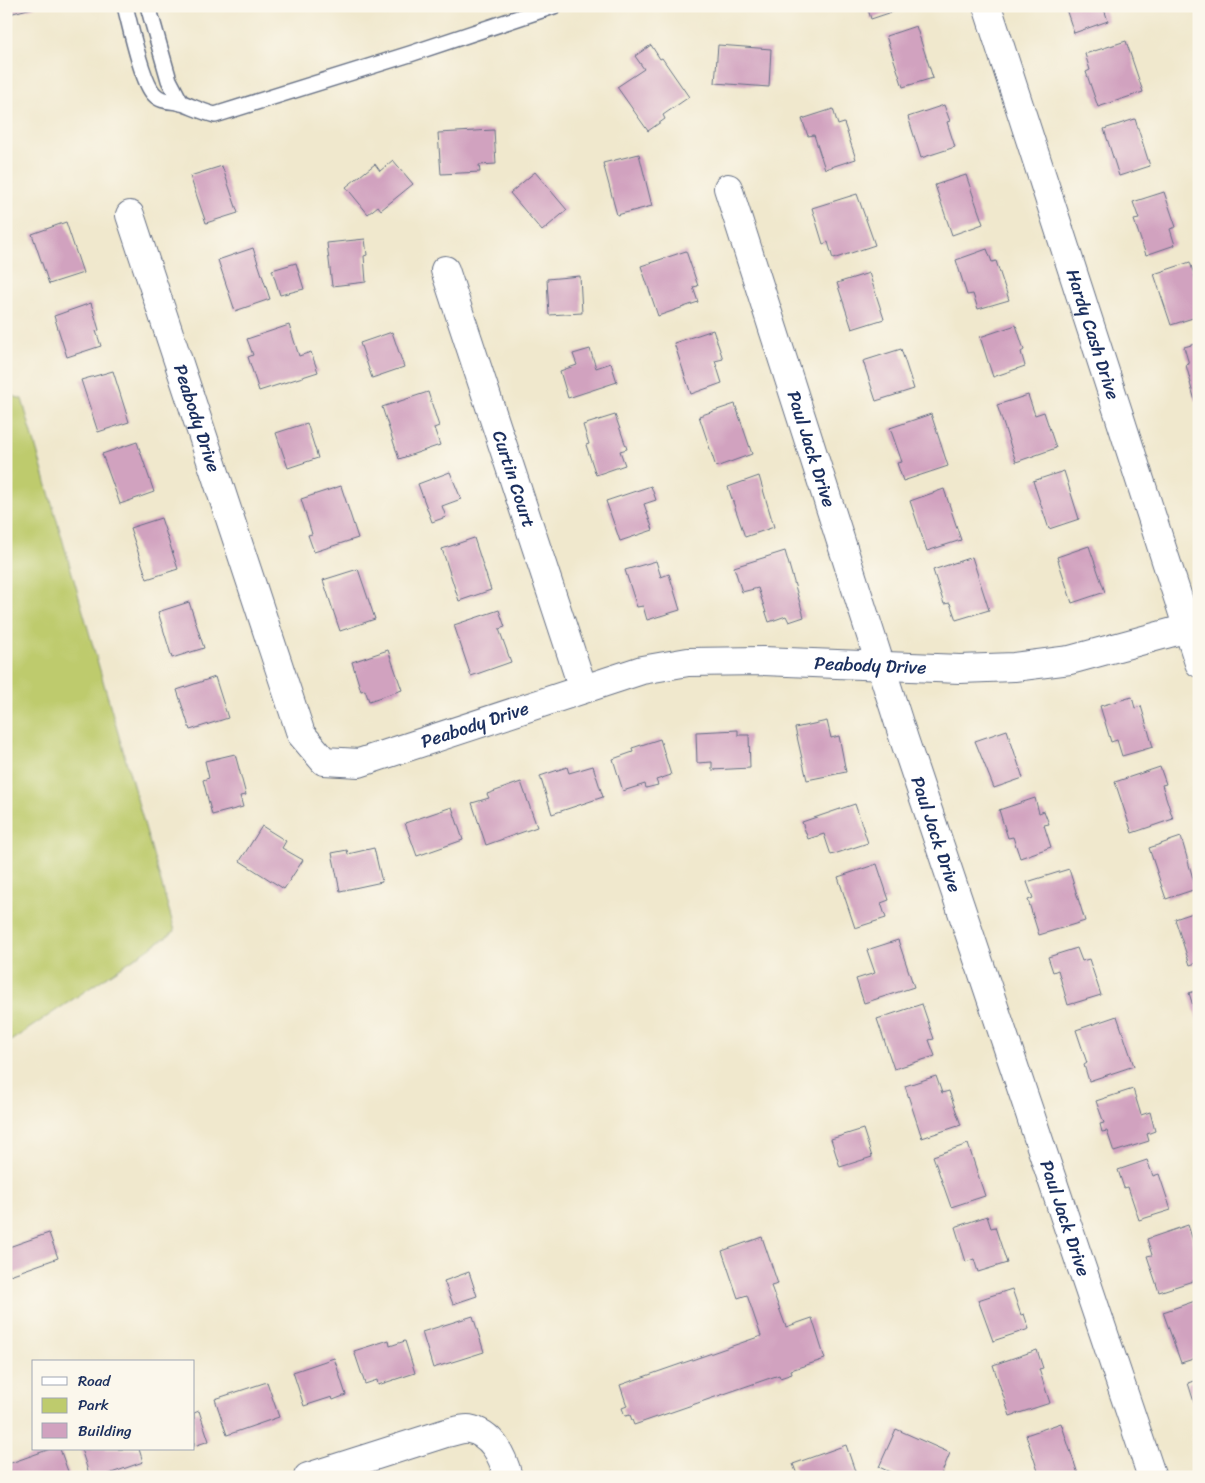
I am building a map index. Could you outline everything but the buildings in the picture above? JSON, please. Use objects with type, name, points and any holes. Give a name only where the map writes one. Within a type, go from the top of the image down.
[{"type":"street","name":"Hardy Cash Drive","points":[[987,6],[1193,627],[1199,663]]},
{"type":"street","name":"Paul Jack Drive","points":[[728,188],[882,665],[1152,1477]]},
{"type":"street","name":"Peabody Drive","points":[[130,214],[301,734],[324,761],[359,763],[642,670],[688,662],[763,661],[960,669],[1014,667],[1070,660],[1193,627]]},
{"type":"street","name":"Curtin Court","points":[[445,270],[583,689]]},
{"type":"street","points":[[308,1477],[438,1436],[469,1429],[488,1438],[504,1460],[508,1477]]},
{"type":"lane","points":[[125,6],[146,78],[154,94],[166,102],[181,103],[199,111],[215,115],[231,112],[554,6]]},
{"type":"lane","points":[[148,6],[170,80],[181,103]]},
{"type":"green space","points":[[6,394],[22,399],[175,931],[6,1044]]}]
